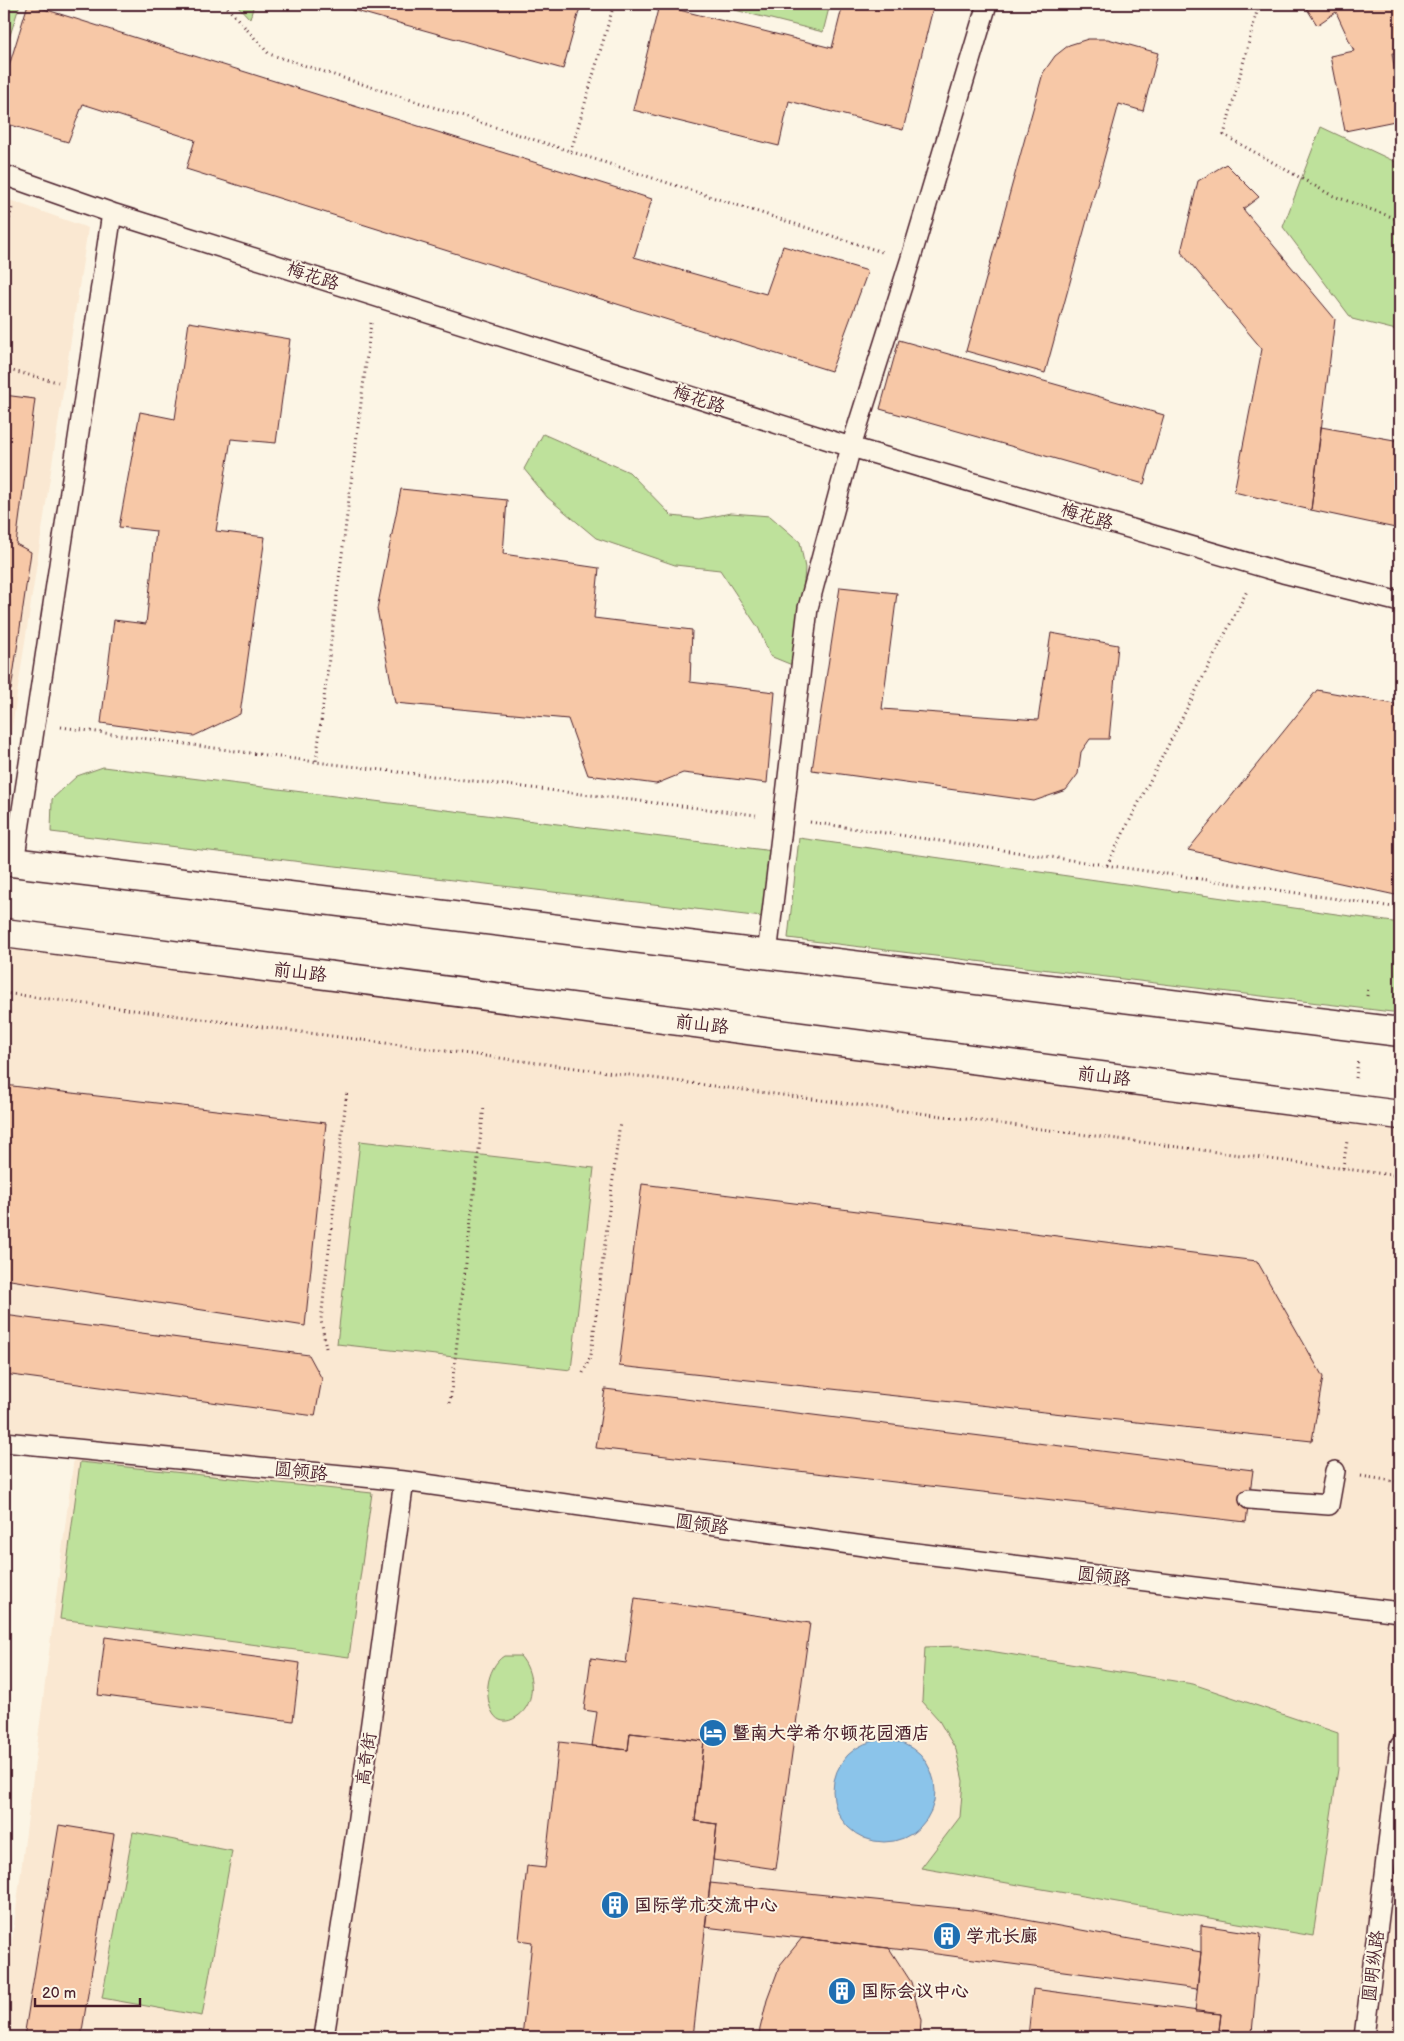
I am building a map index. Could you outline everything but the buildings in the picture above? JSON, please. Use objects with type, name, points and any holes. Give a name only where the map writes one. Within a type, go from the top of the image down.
[{"type":"main road","points":[[9,862],[1400,1032]]},
{"type":"main road","name":"前山路","points":[[4,933],[1400,1115]]},
{"type":"lane","points":[[767,955],[808,608],[851,447],[910,261],[987,4]]},
{"type":"lane","name":"梅花路","points":[[4,175],[112,213],[851,447],[1260,566],[1400,602]]},
{"type":"lane","points":[[9,862],[35,724],[112,213]]},
{"type":"lane","name":"圆领路","points":[[4,1442],[404,1481],[890,1550],[1400,1612]]},
{"type":"lane","points":[[1249,1499],[1329,1505],[1335,1472]]},
{"type":"lane","name":"高奇街","points":[[324,2037],[356,1832],[404,1481]]},
{"type":"lane","name":"圆明纵路","points":[[1364,2037],[1400,1746]]},
{"type":"path","points":[[224,4],[269,54],[910,261]]},
{"type":"path","points":[[571,151],[614,4]]},
{"type":"path","points":[[1259,4],[1224,135],[1331,195],[1400,220]]},
{"type":"path","points":[[316,762],[375,296]]},
{"type":"path","points":[[4,369],[85,389]]},
{"type":"path","points":[[1107,865],[1260,566]]},
{"type":"path","points":[[35,724],[316,762],[783,818],[1400,908]]},
{"type":"path","points":[[4,993],[1400,1176]]},
{"type":"path","points":[[326,1348],[322,1320],[347,1090]]},
{"type":"path","points":[[450,1403],[484,1106]]},
{"type":"path","points":[[583,1373],[591,1355],[620,1122]]},
{"type":"path","points":[[1335,1472],[1400,1482]]},
{"type":"shaded area","points":[[4,198],[88,228],[7,760],[4,759]]},
{"type":"shaded area","points":[[4,934],[1400,1116],[1400,1740],[1363,2037],[323,2037],[404,1481],[321,2037],[4,2037],[4,2004],[75,1449],[4,1441]]},
{"type":"shaded area","points":[[1400,1750],[1400,2037],[1364,2037]]},
{"type":"green space","points":[[4,4],[20,4],[4,54]]},
{"type":"green space","points":[[236,4],[254,4],[250,19]]},
{"type":"green space","points":[[711,4],[830,4],[823,32]]},
{"type":"green space","points":[[1321,127],[1400,164],[1400,331],[1352,319],[1283,227]]},
{"type":"green space","points":[[543,434],[629,472],[672,516],[700,519],[731,513],[770,516],[800,542],[805,568],[797,667],[770,656],[759,629],[720,570],[675,565],[596,538],[547,497],[524,469]]},
{"type":"green space","points":[[103,767],[773,851],[762,917],[51,832],[52,799],[77,776]]},
{"type":"green space","points":[[799,838],[1400,923],[1400,1013],[788,938]]},
{"type":"green space","points":[[360,1141],[594,1168],[571,1370],[337,1344]]},
{"type":"green space","points":[[80,1462],[372,1493],[349,1657],[60,1619]]},
{"type":"green space","points":[[959,1646],[1193,1684],[1338,1733],[1338,1769],[1313,1936],[921,1868],[960,1817],[963,1781],[956,1750],[938,1719],[922,1701],[925,1647]]},
{"type":"green space","points":[[504,1656],[520,1656],[525,1662],[531,1678],[531,1695],[524,1710],[518,1716],[503,1721],[497,1719],[493,1714],[488,1700],[488,1692],[491,1673],[498,1661]]},
{"type":"green space","points":[[133,1832],[232,1851],[202,2016],[102,1998]]},
{"type":"water","points":[[884,1740],[903,1744],[920,1755],[931,1772],[935,1791],[931,1810],[920,1827],[903,1838],[884,1842],[865,1838],[848,1827],[837,1810],[833,1791],[837,1772],[848,1755],[865,1744]]},
{"type":"place","name":"暨南大学希尔顿花园酒店","points":[[713,1733]]},
{"type":"place","name":"国际学术交流中心","points":[[615,1905]]},
{"type":"place","name":"学术长廊","points":[[947,1936]]},
{"type":"place","name":"国际会议中心","points":[[842,1991]]}]
